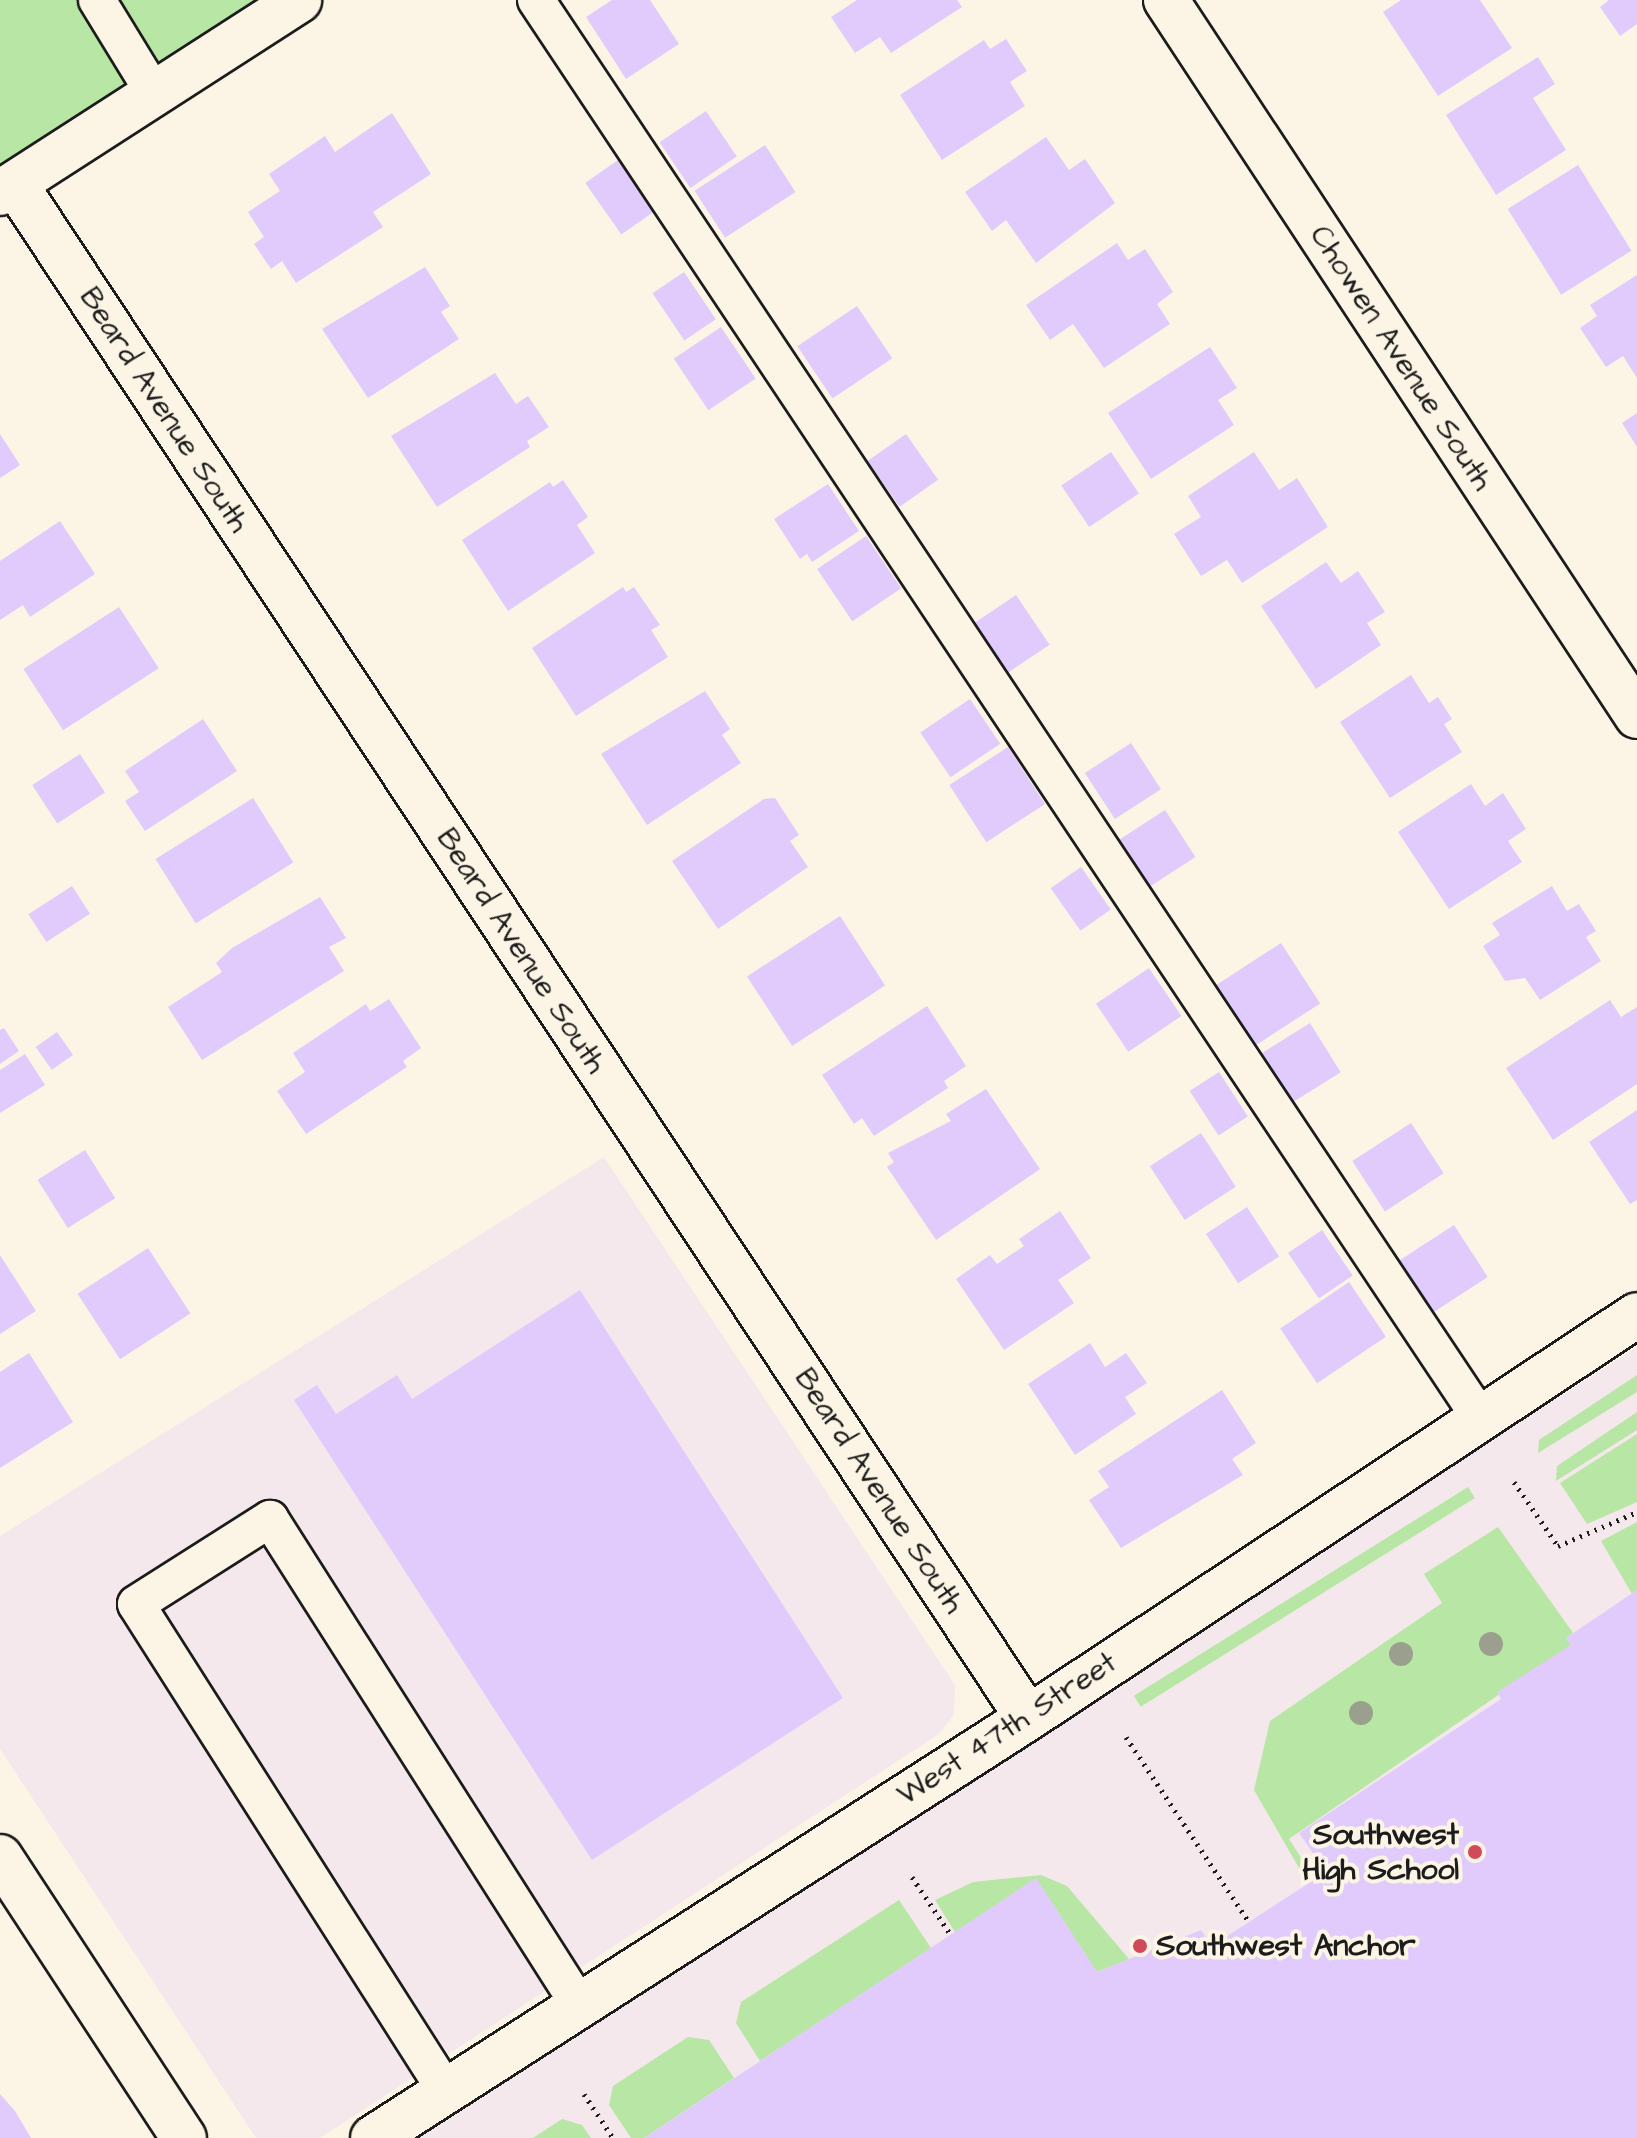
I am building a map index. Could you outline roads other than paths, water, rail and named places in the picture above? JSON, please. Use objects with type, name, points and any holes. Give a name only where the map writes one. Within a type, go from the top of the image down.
[{"type":"street","points":[[7,188],[299,0]]},
{"type":"street","name":"Chowen Avenue South","points":[[1166,0],[1637,716]]},
{"type":"street","name":"Beard Avenue South","points":[[7,188],[1028,1718]]},
{"type":"street","name":"West 47th Street","points":[[373,2138],[578,2003],[1028,1718],[1479,1416],[1637,1315]]},
{"type":"street","points":[[0,1857],[184,2138]]},
{"type":"lane","points":[[97,0],[154,93]]},
{"type":"lane","points":[[536,0],[1479,1416]]},
{"type":"lane","points":[[446,2091],[136,1604],[270,1519],[578,2003]]},
{"type":"place","name":"Southwest High School","points":[[1475,1852]]},
{"type":"place","name":"Southwest Anchor","points":[[1140,1946]]}]
